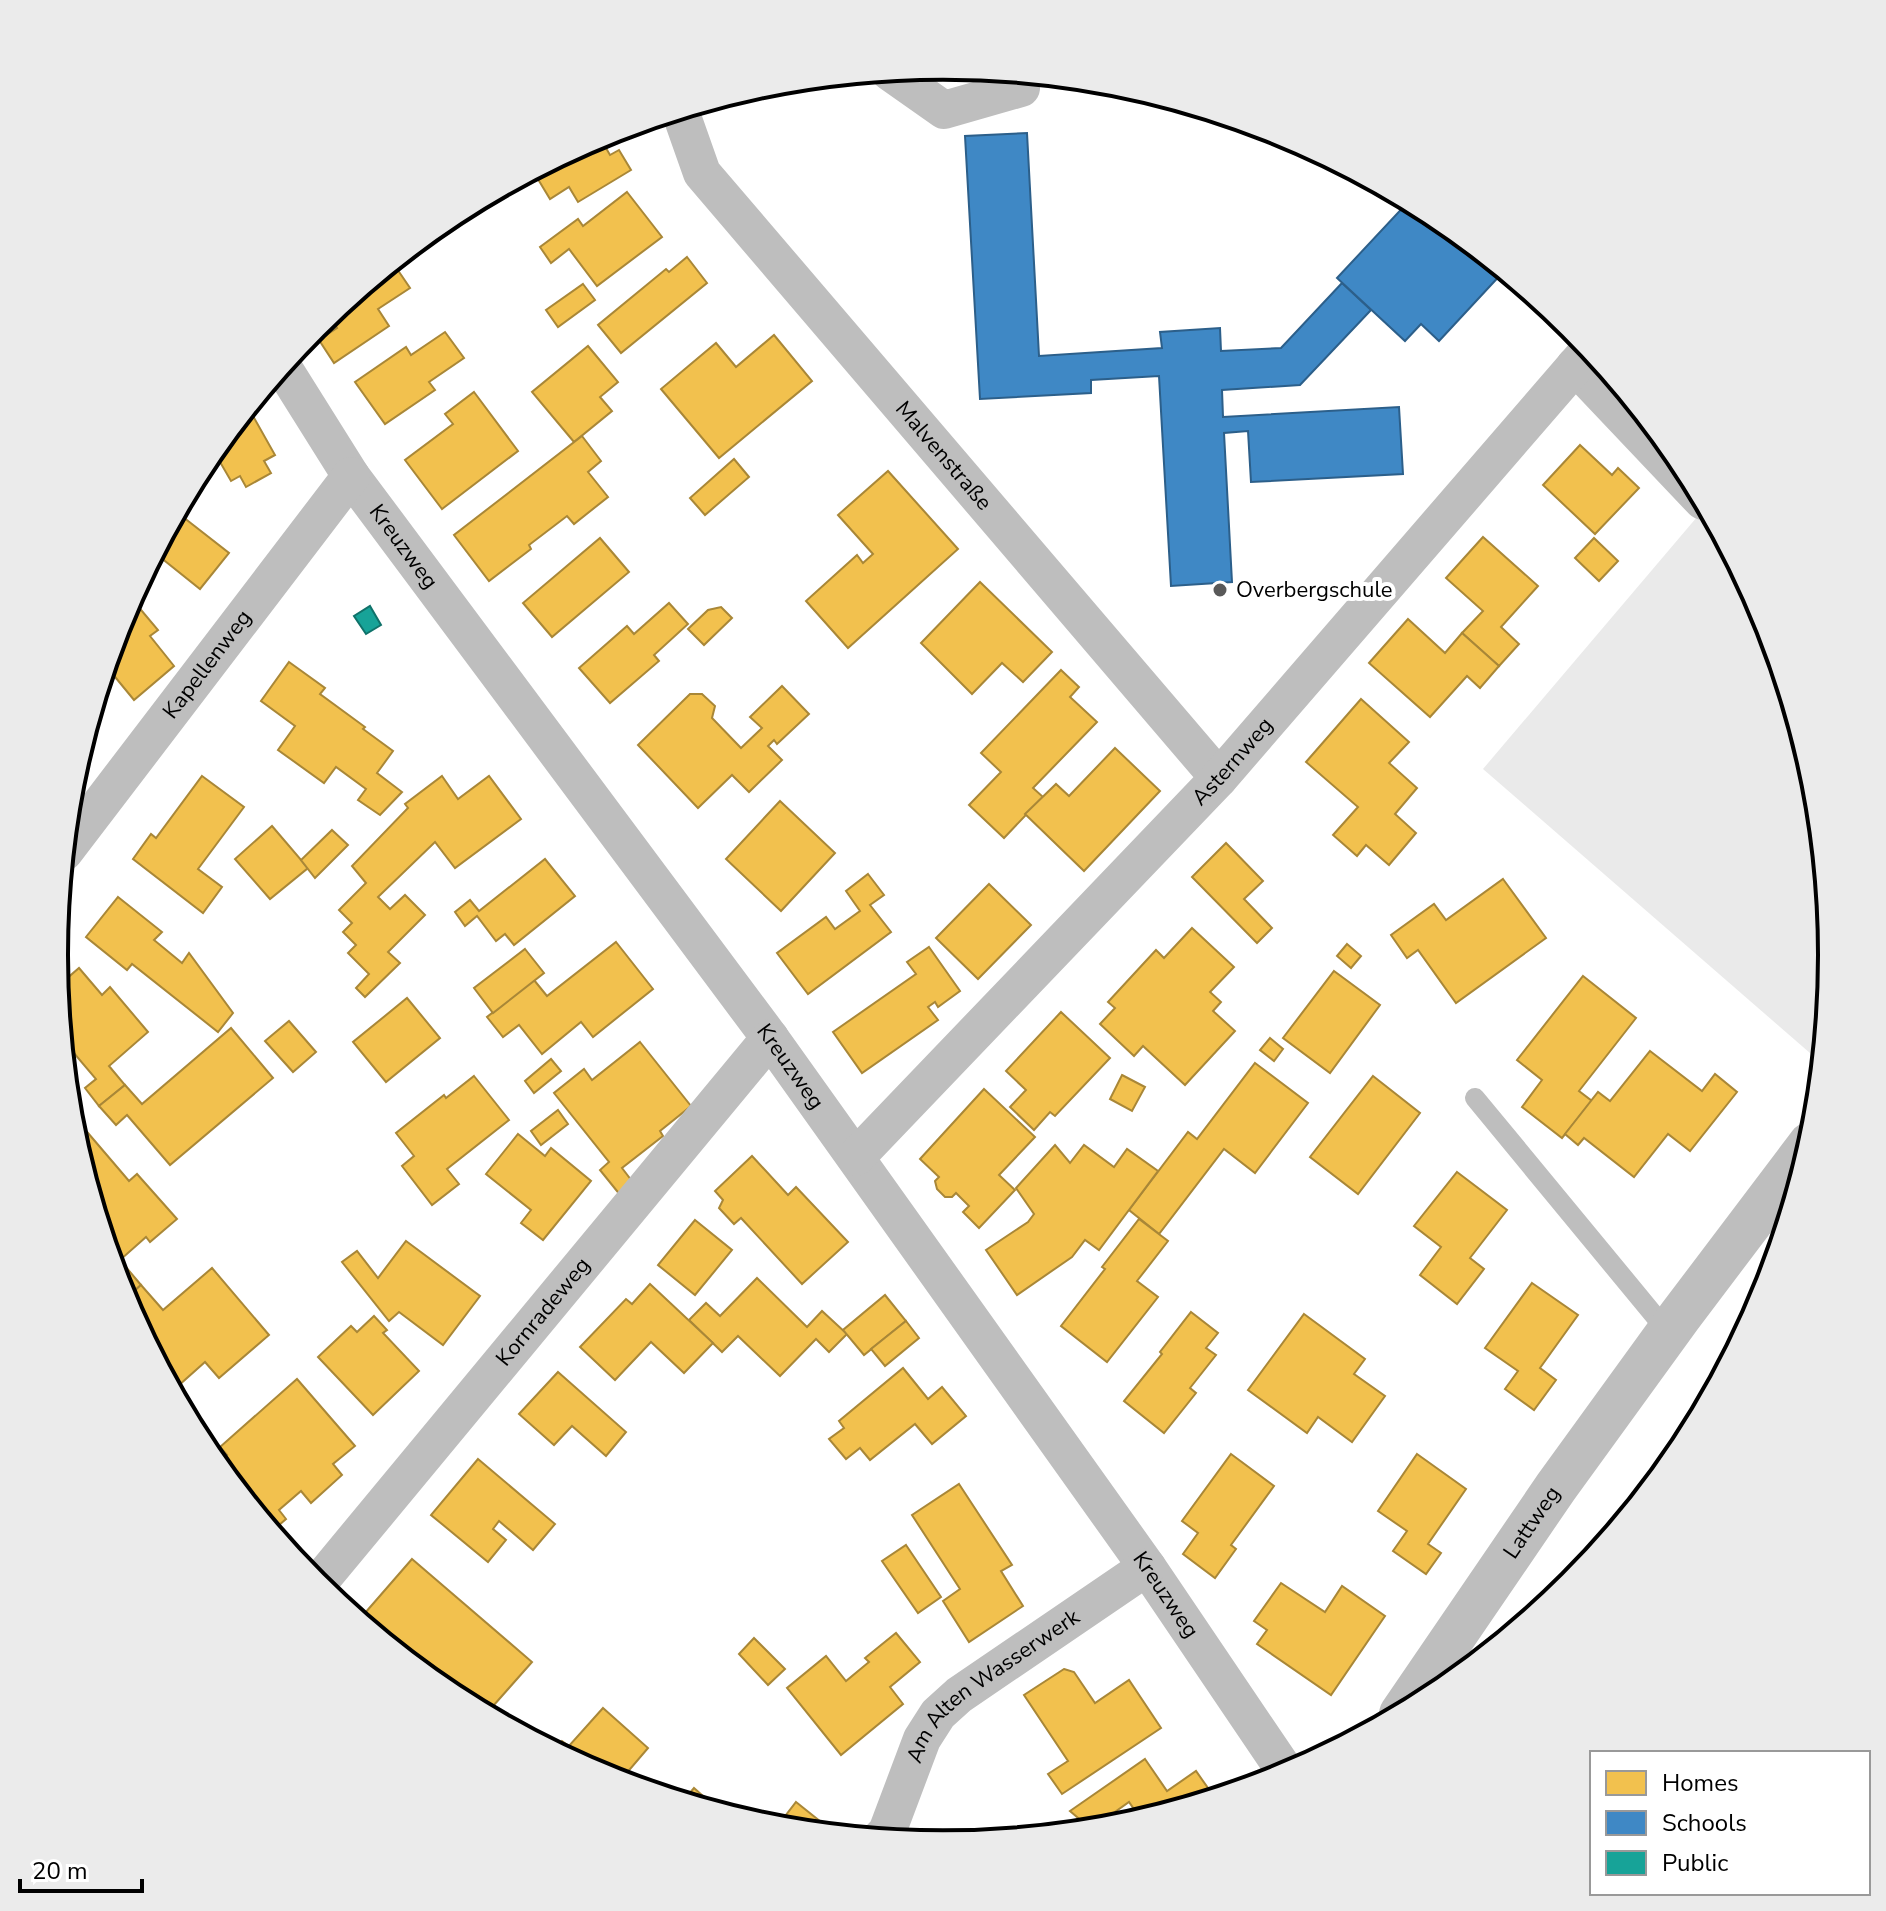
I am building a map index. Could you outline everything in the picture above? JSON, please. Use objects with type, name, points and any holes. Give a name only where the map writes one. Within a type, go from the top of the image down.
[{"type":"street","points":[[903,81],[944,110],[1023,89]]},
{"type":"street","name":"Malvenstraße","points":[[684,122],[702,173],[1219,778]]},
{"type":"street","name":"Asternweg","points":[[856,1157],[1219,778],[1582,358]]},
{"type":"street","name":"Kreuzweg","points":[[288,376],[351,476],[856,1157],[1147,1567],[1280,1763]]},
{"type":"street","name":"Kapellenweg","points":[[76,837],[351,476]]},
{"type":"street","name":"Kornradeweg","points":[[325,1575],[770,1038]]},
{"type":"street","name":"Lattweg","points":[[1417,1690],[1556,1487],[1791,1169]]},
{"type":"street","name":"Am Alten Wasserwerk","points":[[888,1829],[922,1739],[938,1714],[959,1695],[1147,1567]]},
{"type":"lane","points":[[1475,1098],[1668,1332]]},
{"type":"shaded area","points":[[1697,517],[1705,526],[1728,568],[1772,674],[1801,785],[1811,841],[1816,898],[1818,956],[1812,1055],[1483,769]]},
{"type":"building: Homes","points":[[606,148],[610,155],[619,150],[631,170],[578,202],[569,187],[550,199],[539,180]]},
{"type":"building: Homes","points":[[627,192],[662,237],[597,286],[569,249],[551,263],[540,247],[578,219],[583,226]]},
{"type":"building: Homes","points":[[687,257],[707,283],[621,353],[598,325],[666,269],[669,272]]},
{"type":"building: Homes","points":[[398,271],[410,288],[378,309],[389,326],[334,363],[320,341]]},
{"type":"building: Homes","points":[[583,284],[595,300],[558,327],[546,310]]},
{"type":"building: Homes","points":[[445,332],[464,358],[429,382],[435,390],[385,424],[355,382],[406,347],[411,355]]},
{"type":"building: Homes","points":[[774,335],[812,381],[719,458],[661,389],[716,343],[736,367]]},
{"type":"building: Homes","points":[[588,346],[618,382],[600,397],[612,411],[574,442],[532,392]]},
{"type":"building: Homes","points":[[474,392],[518,451],[442,509],[405,460],[453,424],[445,414]]},
{"type":"building: Homes","points":[[254,417],[275,455],[264,461],[271,473],[246,487],[240,476],[231,481],[220,462]]},
{"type":"building: Homes","points":[[582,436],[601,461],[588,472],[608,497],[574,524],[567,516],[489,581],[454,535]]},
{"type":"building: Homes","points":[[1580,445],[1612,475],[1618,468],[1639,488],[1595,534],[1543,485]]},
{"type":"building: Homes","points":[[734,459],[749,477],[705,515],[690,498]]},
{"type":"building: Homes","points":[[888,471],[958,549],[848,648],[806,601],[857,555],[863,563],[873,554],[838,515]]},
{"type":"building: Homes","points":[[185,518],[229,553],[200,589],[163,559]]},
{"type":"building: Homes","points":[[1483,537],[1538,586],[1501,627],[1519,644],[1499,666],[1462,633],[1483,611],[1446,578]]},
{"type":"building: Homes","points":[[600,538],[629,572],[552,637],[523,603]]},
{"type":"building: Homes","points":[[1594,538],[1618,561],[1599,581],[1575,558]]},
{"type":"building: Homes","points":[[980,582],[1052,652],[1023,682],[1002,663],[972,694],[921,643]]},
{"type":"building: Homes","points":[[669,603],[688,624],[654,655],[659,661],[610,703],[579,668],[627,626],[634,634]]},
{"type":"building: Homes","points":[[721,607],[732,618],[704,645],[688,629],[708,610]]},
{"type":"building: Homes","points":[[140,609],[158,630],[150,636],[174,666],[134,700],[114,675]]},
{"type":"building: Homes","points":[[1408,619],[1445,653],[1462,633],[1499,666],[1480,688],[1467,676],[1430,717],[1369,663]]},
{"type":"building: Homes","points":[[289,662],[325,688],[320,694],[393,751],[377,773],[402,792],[380,815],[358,800],[366,789],[336,767],[324,783],[278,750],[295,726],[261,701]]},
{"type":"building: Homes","points":[[1061,670],[1079,687],[1070,697],[1097,722],[1033,788],[1043,797],[1004,838],[969,805],[1001,772],[981,753]]},
{"type":"building: Homes","points":[[782,686],[809,714],[777,744],[774,740],[768,746],[782,760],[749,792],[732,775],[698,808],[638,745],[690,694],[702,694],[715,706],[712,718],[741,748],[762,728],[750,717]]},
{"type":"building: Homes","points":[[1361,699],[1409,742],[1389,763],[1417,788],[1395,814],[1416,833],[1389,865],[1366,845],[1357,856],[1333,835],[1358,807],[1306,762]]},
{"type":"building: Homes","points":[[1115,748],[1160,791],[1084,871],[1025,814],[1056,784],[1069,796]]},
{"type":"building: Homes","points":[[202,776],[244,807],[198,869],[222,887],[203,913],[133,859],[151,834],[156,838]]},
{"type":"building: Homes","points":[[442,776],[458,799],[489,776],[521,819],[455,868],[435,842],[378,897],[390,909],[405,895],[425,915],[388,952],[400,963],[365,997],[356,988],[369,974],[348,953],[356,945],[343,932],[352,923],[339,910],[366,883],[352,866],[408,808],[405,804]]},
{"type":"building: Homes","points":[[780,801],[835,853],[781,911],[726,859]]},
{"type":"building: Homes","points":[[272,826],[308,868],[270,899],[235,859]]},
{"type":"building: Homes","points":[[332,830],[348,845],[315,878],[301,860]]},
{"type":"building: Homes","points":[[1226,843],[1263,881],[1244,899],[1272,928],[1257,943],[1192,877]]},
{"type":"building: Homes","points":[[545,859],[575,896],[514,945],[505,934],[496,941],[477,916],[465,926],[455,912],[470,900],[479,911]]},
{"type":"building: Homes","points":[[868,874],[884,895],[870,905],[891,932],[808,994],[777,953],[826,917],[835,929],[860,911],[846,891]]},
{"type":"building: Homes","points":[[1503,879],[1546,938],[1456,1003],[1418,950],[1407,958],[1391,935],[1434,904],[1446,920]]},
{"type":"building: Homes","points":[[989,884],[1031,925],[978,979],[936,938]]},
{"type":"building: Homes","points":[[118,897],[162,932],[154,940],[182,963],[189,953],[233,1013],[218,1032],[132,964],[127,970],[86,937]]},
{"type":"building: Homes","points":[[1192,928],[1234,967],[1210,992],[1221,1002],[1213,1011],[1235,1031],[1185,1085],[1143,1046],[1134,1056],[1100,1024],[1115,1008],[1108,1002],[1156,950],[1164,958]]},
{"type":"building: Homes","points":[[616,942],[653,989],[593,1037],[581,1022],[542,1054],[519,1025],[503,1037],[487,1017],[534,980],[547,996]]},
{"type":"building: Homes","points":[[1347,944],[1361,956],[1351,968],[1337,956]]},
{"type":"building: Homes","points":[[929,947],[960,991],[938,1007],[935,1002],[928,1007],[938,1020],[862,1073],[833,1032],[916,974],[907,962]]},
{"type":"building: Homes","points":[[525,949],[544,973],[493,1013],[474,988]]},
{"type":"building: Homes","points":[[79,968],[102,995],[110,987],[148,1032],[109,1066],[125,1085],[99,1106],[85,1088],[96,1079],[73,1052],[69,977]]},
{"type":"building: Homes","points":[[1334,971],[1380,1005],[1330,1073],[1283,1038]]},
{"type":"building: Homes","points":[[1583,976],[1636,1018],[1579,1091],[1592,1101],[1562,1138],[1522,1107],[1542,1080],[1517,1060]]},
{"type":"building: Homes","points":[[407,998],[440,1038],[386,1082],[353,1042]]},
{"type":"building: Homes","points":[[1061,1012],[1110,1058],[1055,1116],[1050,1112],[1034,1130],[1010,1107],[1026,1090],[1006,1071]]},
{"type":"building: Homes","points":[[289,1021],[316,1052],[293,1072],[265,1041]]},
{"type":"building: Homes","points":[[231,1028],[273,1078],[170,1165],[127,1115],[116,1125],[99,1106],[125,1085],[142,1104]]},
{"type":"building: Homes","points":[[1270,1038],[1283,1049],[1274,1061],[1260,1050]]},
{"type":"building: Homes","points":[[640,1042],[691,1106],[660,1131],[663,1136],[622,1168],[635,1185],[621,1196],[600,1170],[609,1162],[554,1093],[584,1069],[592,1080]]},
{"type":"building: Homes","points":[[1650,1051],[1702,1091],[1715,1074],[1737,1092],[1690,1151],[1668,1134],[1634,1177],[1584,1138],[1578,1145],[1565,1134],[1598,1092],[1610,1101]]},
{"type":"building: Homes","points":[[551,1059],[561,1071],[534,1093],[525,1081]]},
{"type":"building: Homes","points":[[1255,1063],[1308,1103],[1255,1173],[1224,1149],[1159,1234],[1129,1210],[1188,1132],[1197,1139]]},
{"type":"building: Homes","points":[[1122,1075],[1145,1087],[1132,1111],[1110,1099]]},
{"type":"building: Homes","points":[[474,1076],[509,1120],[447,1169],[459,1184],[432,1205],[402,1166],[414,1156],[396,1133]]},
{"type":"building: Homes","points":[[1373,1076],[1420,1113],[1358,1194],[1310,1157]]},
{"type":"building: Homes","points":[[984,1089],[1035,1137],[999,1175],[1015,1190],[979,1228],[963,1212],[969,1206],[956,1193],[945,1197],[937,1189],[935,1181],[939,1177],[920,1159]]},
{"type":"building: Homes","points":[[558,1110],[568,1124],[541,1145],[531,1131]]},
{"type":"building: Homes","points":[[87,1134],[129,1181],[137,1174],[177,1219],[150,1242],[146,1237],[122,1258],[98,1182]]},
{"type":"building: Homes","points":[[518,1134],[545,1156],[551,1148],[591,1181],[543,1240],[521,1223],[531,1210],[486,1174]]},
{"type":"building: Homes","points":[[1055,1145],[1070,1163],[1084,1145],[1114,1167],[1127,1149],[1158,1171],[1099,1250],[1085,1240],[1072,1257],[1017,1295],[986,1250],[1028,1222],[1034,1214],[1016,1188]]},
{"type":"building: Homes","points":[[752,1156],[788,1195],[796,1187],[848,1242],[802,1284],[741,1218],[734,1224],[719,1208],[723,1200],[715,1191]]},
{"type":"building: Homes","points":[[1457,1172],[1507,1210],[1470,1258],[1484,1269],[1457,1304],[1420,1275],[1441,1247],[1414,1226]]},
{"type":"building: Homes","points":[[1139,1219],[1168,1241],[1137,1281],[1158,1297],[1107,1362],[1061,1326]]},
{"type":"building: Homes","points":[[695,1220],[732,1250],[695,1295],[658,1265]]},
{"type":"building: Homes","points":[[406,1241],[480,1296],[443,1345],[399,1312],[389,1321],[342,1262],[357,1251],[378,1278]]},
{"type":"building: Homes","points":[[126,1267],[141,1285],[135,1290]]},
{"type":"building: Homes","points":[[212,1268],[269,1335],[219,1378],[205,1362],[180,1384],[135,1290],[141,1285],[163,1310]]},
{"type":"building: Homes","points":[[757,1278],[807,1327],[822,1311],[847,1334],[829,1352],[816,1339],[780,1376],[738,1336],[722,1352],[689,1320],[706,1303],[720,1316]]},
{"type":"building: Homes","points":[[1532,1283],[1578,1315],[1540,1368],[1556,1380],[1534,1410],[1505,1389],[1518,1371],[1485,1348]]},
{"type":"building: Homes","points":[[650,1284],[713,1343],[684,1373],[651,1342],[615,1380],[580,1347],[626,1299],[632,1304]]},
{"type":"building: Homes","points":[[885,1295],[906,1321],[864,1355],[843,1330]]},
{"type":"building: Homes","points":[[1191,1312],[1218,1333],[1206,1348],[1216,1355],[1190,1388],[1196,1393],[1164,1433],[1124,1401]]},
{"type":"building: Homes","points":[[1304,1314],[1365,1359],[1354,1374],[1385,1396],[1352,1442],[1318,1417],[1307,1433],[1248,1390]]},
{"type":"building: Homes","points":[[374,1316],[387,1330],[383,1333],[419,1371],[373,1415],[318,1357],[351,1326],[357,1332]]},
{"type":"building: Homes","points":[[906,1321],[919,1338],[885,1366],[871,1349]]},
{"type":"building: Homes","points":[[903,1368],[928,1399],[942,1387],[966,1416],[932,1444],[915,1424],[870,1460],[860,1448],[846,1459],[829,1439],[844,1428],[839,1421]]},
{"type":"building: Homes","points":[[558,1372],[626,1432],[606,1456],[572,1426],[554,1445],[519,1414]]},
{"type":"building: Homes","points":[[297,1379],[355,1446],[333,1464],[342,1475],[311,1503],[301,1491],[279,1510],[286,1519],[279,1525],[220,1447]]},
{"type":"building: Homes","points":[[1231,1454],[1274,1486],[1231,1545],[1236,1549],[1215,1578],[1183,1554],[1198,1533],[1182,1521]]},
{"type":"building: Homes","points":[[1417,1454],[1466,1489],[1428,1544],[1441,1553],[1426,1574],[1393,1551],[1407,1531],[1378,1511]]},
{"type":"building: Homes","points":[[478,1459],[555,1524],[533,1550],[499,1521],[493,1529],[506,1540],[488,1562],[431,1515]]},
{"type":"building: Homes","points":[[959,1484],[1012,1565],[1001,1571],[1023,1606],[969,1642],[943,1601],[960,1589],[912,1515]]},
{"type":"building: Homes","points":[[906,1545],[941,1597],[918,1613],[882,1561]]},
{"type":"building: Homes","points":[[412,1559],[532,1662],[493,1706],[410,1650],[365,1612]]},
{"type":"building: Homes","points":[[1281,1583],[1325,1612],[1342,1586],[1385,1616],[1331,1695],[1257,1644],[1267,1630],[1254,1621]]},
{"type":"building: Homes","points":[[896,1633],[920,1662],[890,1687],[903,1704],[841,1755],[787,1688],[826,1656],[846,1681],[869,1662],[865,1658]]},
{"type":"building: Homes","points":[[754,1638],[785,1669],[768,1685],[739,1654]]},
{"type":"building: Homes","points":[[1064,1669],[1074,1672],[1095,1703],[1129,1680],[1161,1728],[1062,1794],[1048,1774],[1068,1761],[1024,1695]]},
{"type":"building: Homes","points":[[603,1708],[648,1748],[628,1771],[569,1746]]},
{"type":"building: Homes","points":[[1145,1759],[1167,1791],[1196,1771],[1209,1789],[1134,1809],[1129,1802],[1112,1814],[1080,1819],[1070,1811]]},
{"type":"building: Homes","points":[[694,1788],[704,1797],[690,1793]]},
{"type":"building: Homes","points":[[796,1802],[821,1822],[785,1816]]},
{"type":"building: Schools","points":[[1027,133],[1039,356],[1162,348],[1160,332],[1220,328],[1221,351],[1281,348],[1342,283],[1371,310],[1300,385],[1222,390],[1223,417],[1399,407],[1403,474],[1251,482],[1248,431],[1224,433],[1232,582],[1171,586],[1159,376],[1091,380],[1091,393],[980,399],[965,136]]},
{"type":"building: Schools","points":[[1400,210],[1497,279],[1439,341],[1421,324],[1405,341],[1337,278]]},
{"type":"building: Public","points":[[370,606],[381,625],[366,634],[354,616]]},
{"type":"place","name":"Overbergschule","points":[[1220,590]]}]
